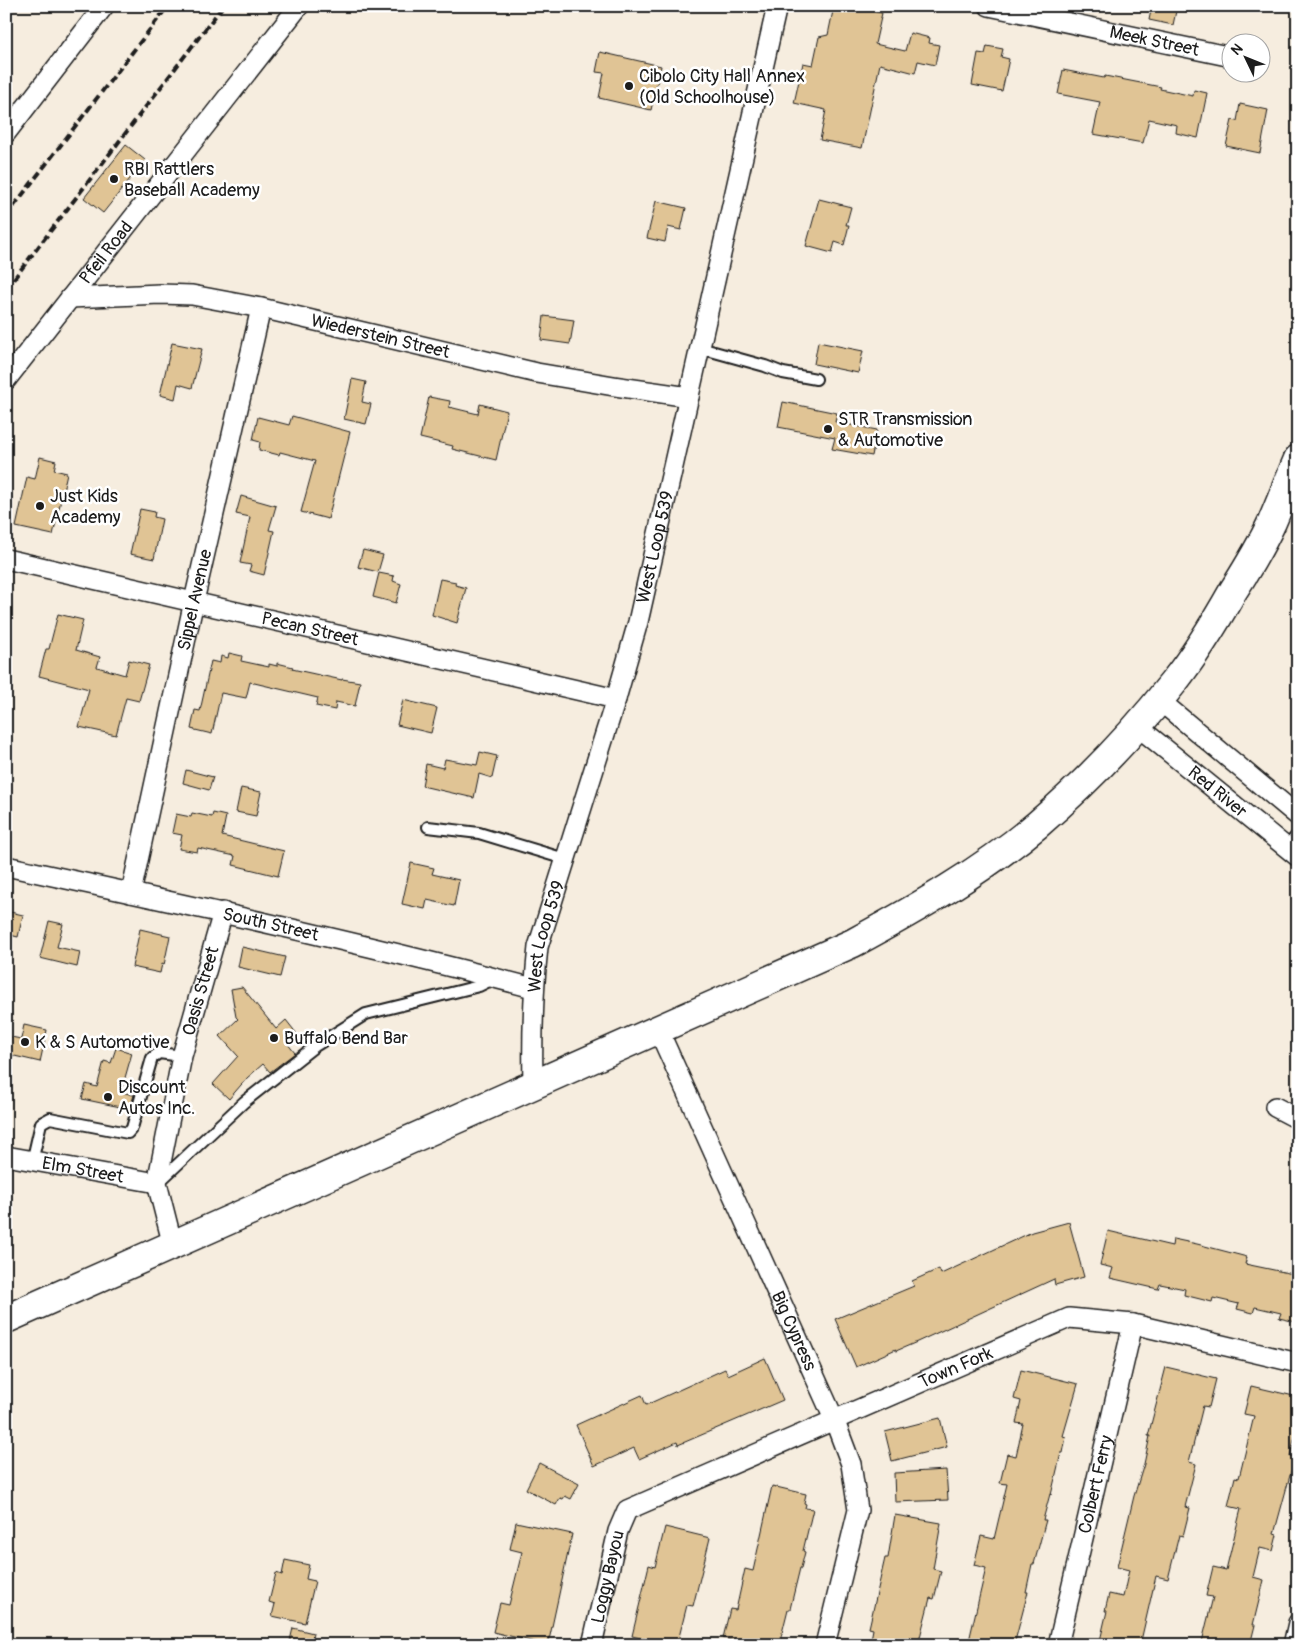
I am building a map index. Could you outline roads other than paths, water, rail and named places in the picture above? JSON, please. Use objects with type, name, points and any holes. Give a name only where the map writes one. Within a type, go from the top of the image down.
[{"type":"main road","points":[[6,1319],[853,943],[906,914],[970,875],[1037,825],[1086,780],[1137,726],[1174,682],[1211,629],[1245,571],[1271,523],[1298,459]]},
{"type":"street","points":[[6,133],[104,6]]},
{"type":"street","name":"Pfeil Road","points":[[6,380],[299,6]]},
{"type":"street","name":"West Loop 539","points":[[532,1085],[533,988],[538,947],[616,699],[638,622],[777,6]]},
{"type":"street","name":"Meek Street","points":[[989,6],[1222,55]]},
{"type":"street","name":"Wiederstein Street","points":[[70,298],[160,294],[192,295],[261,308],[537,373],[689,397]]},
{"type":"street","name":"Sippel Avenue","points":[[131,893],[194,601],[261,308]]},
{"type":"street","name":"Pecan Street","points":[[6,559],[616,699]]},
{"type":"street","name":"Red River","points":[[1159,700],[1298,816]]},
{"type":"street","name":"Red River","points":[[1137,726],[1294,847]]},
{"type":"street","name":"South Street","points":[[6,866],[224,912],[533,988]]},
{"type":"street","name":"Oasis Street","points":[[173,1246],[157,1183],[182,1056],[224,912]]},
{"type":"street","name":"Big Cypress","points":[[658,1029],[834,1419],[851,1464],[858,1510],[825,1645]]},
{"type":"street","points":[[1275,1107],[1298,1119]]},
{"type":"street","name":"Elm Street","points":[[6,1156],[157,1183]]},
{"type":"street","name":"Town Fork","points":[[627,1510],[1069,1318],[1133,1324],[1298,1363]]},
{"type":"street","name":"Colbert Ferry","points":[[1058,1645],[1133,1324]]},
{"type":"street","name":"Loggy Bayou","points":[[592,1645],[618,1531],[627,1510]]},
{"type":"street","points":[[1293,1645],[1298,1624]]},
{"type":"lane","points":[[700,348],[765,366],[783,374],[816,379]]},
{"type":"lane","points":[[428,827],[479,833],[565,859]]},
{"type":"lane","points":[[157,1183],[244,1102],[315,1046],[366,1014],[479,986],[496,978]]},
{"type":"lane","points":[[32,1162],[41,1123],[50,1118],[128,1133],[132,1128],[152,1058],[159,1053],[182,1056]]},
{"type":"railway","points":[[6,216],[168,6]]},
{"type":"railway","points":[[6,289],[223,6]]},
{"type":"place","name":"Cibolo City Hall Annex (Old Schoolhouse)","points":[[629,86]]},
{"type":"place","name":"RBI Rattlers Baseball Academy","points":[[114,179]]},
{"type":"place","name":"STR Transmission & Automotive","points":[[828,429]]},
{"type":"place","name":"Just Kids Academy","points":[[40,506]]},
{"type":"place","name":"Buffalo Bend Bar","points":[[274,1038]]},
{"type":"place","name":"K & S Automotive","points":[[25,1042]]},
{"type":"place","name":"Discount Autos Inc.","points":[[108,1097]]}]
